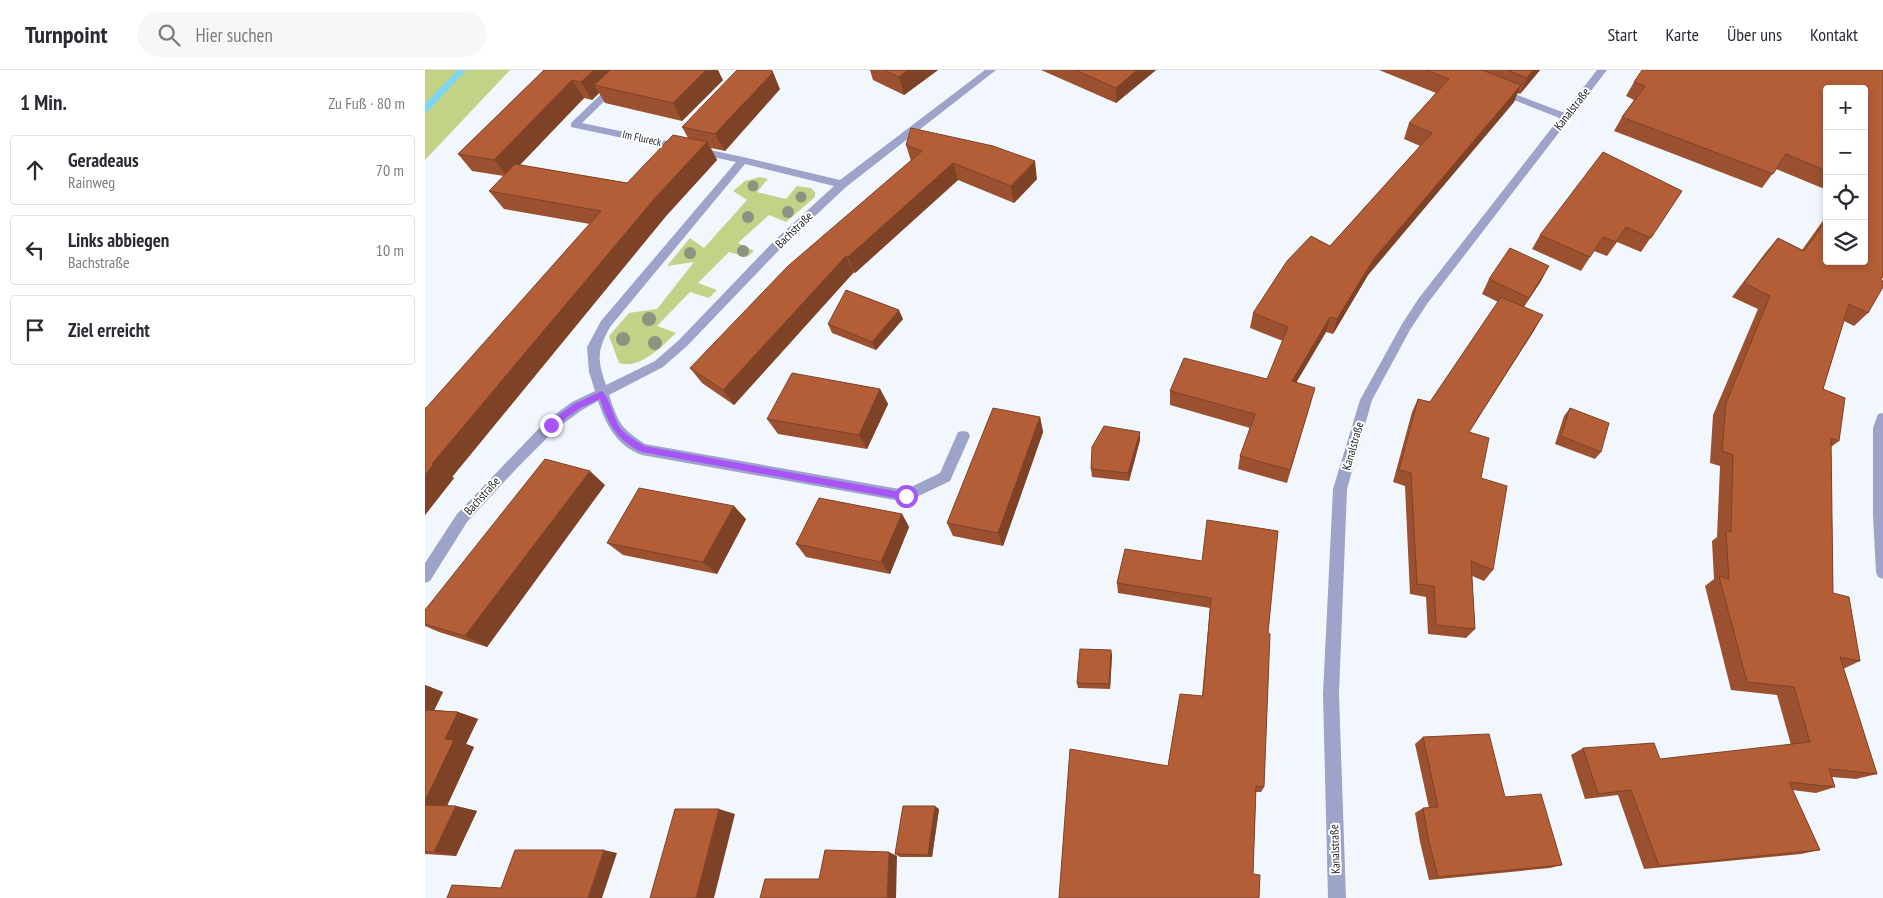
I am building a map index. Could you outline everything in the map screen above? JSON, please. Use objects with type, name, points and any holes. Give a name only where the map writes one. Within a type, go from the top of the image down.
[{"type":"street","name":"Im Flureck","points":[[631,70],[575,125],[743,160],[842,184]]},
{"type":"street","name":"Bachstraße","points":[[425,576],[462,518],[551,425],[577,406],[659,364],[683,343],[779,244],[842,184],[991,70]]},
{"type":"street","name":"Kanalstraße","points":[[1337,898],[1331,694],[1340,489],[1366,400],[1405,327],[1423,301],[1602,70]]},
{"type":"street","points":[[1492,88],[1566,117]]},
{"type":"street","points":[[743,160],[605,324],[593,347],[595,372],[609,417],[619,433],[642,449],[906,496],[945,478],[963,436]]},
{"type":"street","points":[[1883,418],[1881,428],[1880,505],[1883,572]]},
{"type":"green space","points":[[425,70],[510,70],[425,160]]},
{"type":"green space","points":[[760,177],[768,179],[757,192],[786,199],[797,186],[811,188],[815,192],[815,197],[786,222],[769,215],[738,243],[754,251],[747,257],[729,252],[698,283],[717,290],[709,298],[690,292],[657,326],[676,333],[643,360],[627,364],[619,363],[609,336],[629,313],[657,309],[694,262],[667,266],[690,238],[704,248],[747,200],[733,191],[745,181]]},
{"type":"building","points":[[544,70],[594,70],[581,82],[572,80],[494,160],[458,154]]},
{"type":"building","points":[[610,70],[706,70],[673,103],[594,85]]},
{"type":"building","points":[[737,70],[771,70],[773,72],[715,134],[682,127]]},
{"type":"building","points":[[884,70],[908,70],[899,77]]},
{"type":"building","points":[[1075,70],[1137,70],[1116,88]]},
{"type":"building","points":[[1426,70],[1482,70],[1521,85],[1373,260],[1337,319],[1330,317],[1292,381],[1315,388],[1290,470],[1240,456],[1255,414],[1170,391],[1184,358],[1267,379],[1288,327],[1253,313],[1287,261],[1311,236],[1330,246],[1432,133],[1409,123],[1449,79]]},
{"type":"building","points":[[1507,70],[1533,70],[1527,78]]},
{"type":"building","points":[[1642,70],[1883,70],[1883,276],[1881,280],[1883,281],[1883,287],[1868,313],[1849,304],[1823,389],[1845,398],[1839,441],[1831,438],[1833,593],[1849,597],[1860,661],[1840,657],[1877,774],[1829,769],[1835,787],[1789,782],[1820,850],[1659,866],[1631,790],[1598,794],[1583,748],[1654,743],[1660,759],[1810,742],[1794,687],[1747,682],[1719,576],[1729,579],[1726,531],[1731,532],[1733,455],[1722,451],[1726,403],[1770,296],[1744,283],[1778,238],[1804,251],[1823,225],[1823,265],[1868,265],[1868,85],[1823,85],[1823,169],[1786,154],[1773,174],[1622,117],[1645,86],[1634,82]]},
{"type":"building","points":[[911,128],[993,146],[1035,161],[1011,186],[953,163],[848,257],[846,256],[723,390],[690,368],[788,266],[922,151],[906,145]]},
{"type":"building","points":[[673,135],[707,142],[655,198],[432,464],[434,464],[425,475],[425,408],[601,211],[489,191],[515,164],[627,183]]},
{"type":"building","points":[[1603,152],[1682,191],[1651,238],[1626,227],[1616,242],[1603,237],[1590,257],[1540,235]]},
{"type":"building","points":[[1510,248],[1549,266],[1529,298],[1489,279]]},
{"type":"building","points":[[846,290],[899,310],[872,342],[828,324]]},
{"type":"building","points":[[1501,297],[1543,315],[1469,432],[1489,438],[1481,478],[1507,486],[1493,570],[1471,561],[1475,629],[1436,625],[1434,586],[1417,584],[1411,473],[1399,470],[1418,399],[1430,402]]},
{"type":"building","points":[[792,373],[880,389],[859,435],[767,419]]},
{"type":"building","points":[[993,408],[1040,417],[998,533],[947,523]]},
{"type":"building","points":[[1570,408],[1609,423],[1601,452],[1561,436]]},
{"type":"building","points":[[1104,426],[1140,432],[1128,473],[1091,469],[1092,447]]},
{"type":"building","points":[[545,459],[590,471],[465,636],[425,624],[425,610]]},
{"type":"building","points":[[639,488],[734,506],[703,562],[607,543]]},
{"type":"building","points":[[819,498],[902,514],[881,562],[796,544]]},
{"type":"building","points":[[1207,520],[1278,531],[1268,633],[1270,634],[1264,787],[1256,786],[1253,874],[1260,875],[1259,898],[1059,898],[1070,749],[1168,766],[1180,694],[1203,696],[1211,598],[1117,583],[1125,549],[1202,561]]},
{"type":"building","points":[[1080,649],[1111,650],[1109,684],[1077,683]]},
{"type":"building","points":[[425,710],[458,712],[445,739],[454,740],[425,801]]},
{"type":"building","points":[[1489,734],[1505,797],[1541,794],[1562,865],[1438,877],[1423,808],[1438,807],[1423,737]]},
{"type":"building","points":[[425,805],[456,806],[434,852],[425,852]]},
{"type":"building","points":[[903,806],[935,806],[928,855],[895,854]]},
{"type":"building","points":[[675,809],[719,809],[696,898],[650,898]]},
{"type":"building","points":[[515,850],[604,850],[588,898],[447,898],[452,885],[501,888]]},
{"type":"building","points":[[825,850],[889,852],[887,898],[760,898],[765,879],[819,879]]},
{"type":"waterway","points":[[425,109],[462,70]]},
{"type":"route","points":[[551,425],[577,406],[602,394],[609,417],[619,433],[642,449],[906,496]]}]
